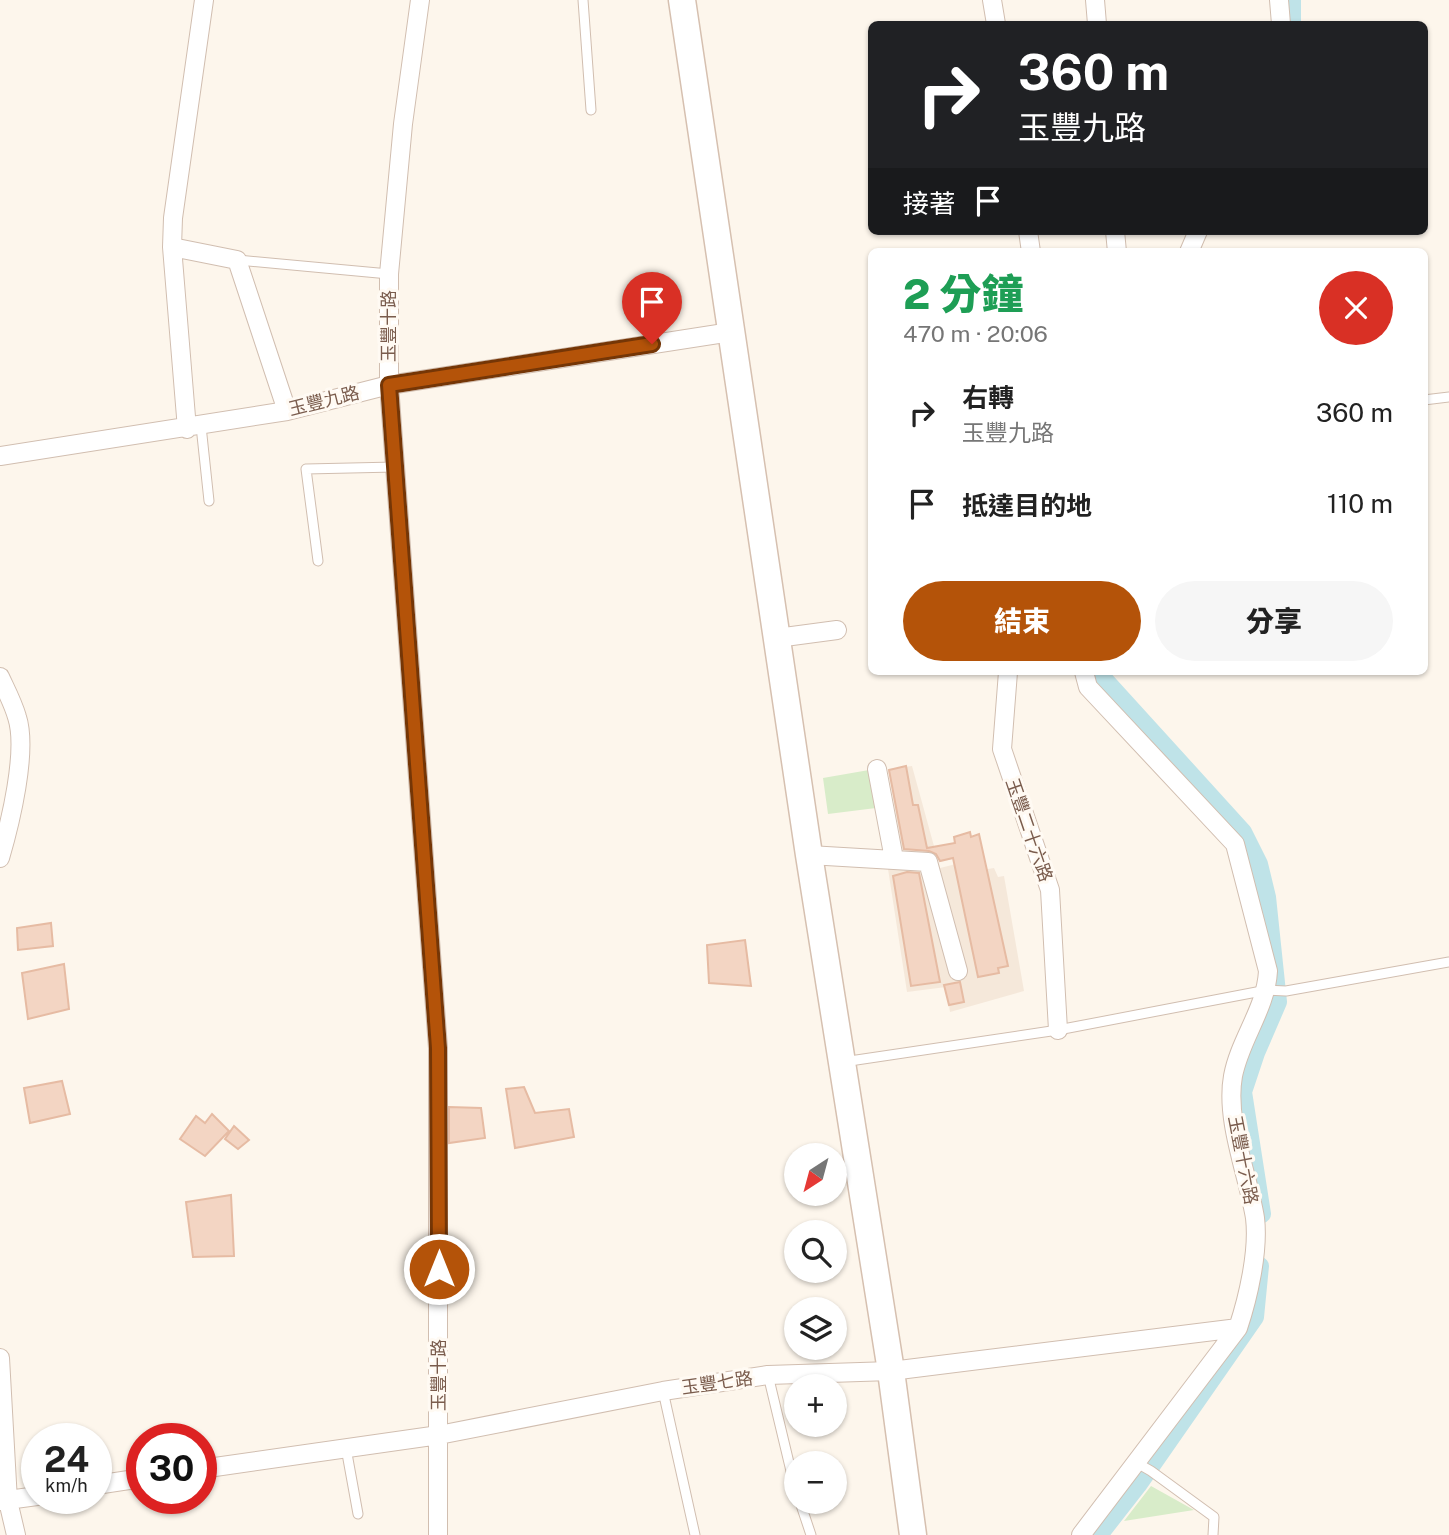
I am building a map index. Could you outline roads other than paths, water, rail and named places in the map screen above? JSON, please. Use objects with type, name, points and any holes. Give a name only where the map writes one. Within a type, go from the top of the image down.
[{"type":"main road","points":[[682,0],[809,855],[891,1371],[913,1535]]},
{"type":"street","points":[[194,427],[172,247],[173,218],[204,0]]},
{"type":"street","name":"玉豐十路","points":[[420,0],[403,124],[389,274],[389,385],[438,1048],[438,1535]]},
{"type":"street","points":[[992,0],[996,21]]},
{"type":"street","points":[[1095,0],[1097,21]]},
{"type":"street","points":[[1279,0],[1281,21]]},
{"type":"street","points":[[172,247],[237,260],[286,411]]},
{"type":"street","name":"玉豐九路","points":[[0,456],[286,411],[389,385],[731,331]]},
{"type":"street","points":[[777,638],[837,630]]},
{"type":"street","name":"玉豐二十六路","points":[[1008,675],[1002,748],[1050,891],[1058,1030]]},
{"type":"street","name":"玉豐十六路","points":[[1081,1535],[1143,1466],[1238,1328],[1250,1293],[1255,1222],[1233,1113],[1233,1077],[1269,990],[1268,971],[1235,844],[1088,687],[1084,675]]},
{"type":"street","points":[[0,677],[18,720],[19,771],[9,828],[0,858]]},
{"type":"street","points":[[877,769],[894,859]]},
{"type":"street","points":[[809,855],[928,862],[958,971]]},
{"type":"street","name":"玉豐七路","points":[[217,1467],[439,1435],[663,1391],[768,1376],[891,1371],[1238,1328]]},
{"type":"street","points":[[0,1357],[4,1501],[16,1535]]},
{"type":"lane","points":[[583,0],[591,110]]},
{"type":"lane","points":[[237,260],[389,274]]},
{"type":"lane","points":[[1428,400],[1449,397]]},
{"type":"lane","points":[[194,427],[209,501]]},
{"type":"lane","points":[[318,561],[306,469],[395,467]]},
{"type":"lane","points":[[841,1062],[1058,1030],[1269,990],[1286,991],[1449,962]]},
{"type":"lane","points":[[768,1376],[786,1451]]},
{"type":"lane","points":[[663,1391],[695,1535]]},
{"type":"lane","points":[[346,1448],[358,1514]]},
{"type":"lane","points":[[1143,1466],[1214,1517],[1213,1535]]},
{"type":"lane","points":[[804,1514],[811,1535]]},
{"type":"waterway","points":[[1292,0],[1292,21]]},
{"type":"waterway","points":[[1103,675],[1243,832],[1259,864],[1267,897],[1278,1002],[1243,1092],[1262,1214]]},
{"type":"waterway","points":[[1099,1535],[1138,1485],[1255,1317],[1260,1266]]}]
